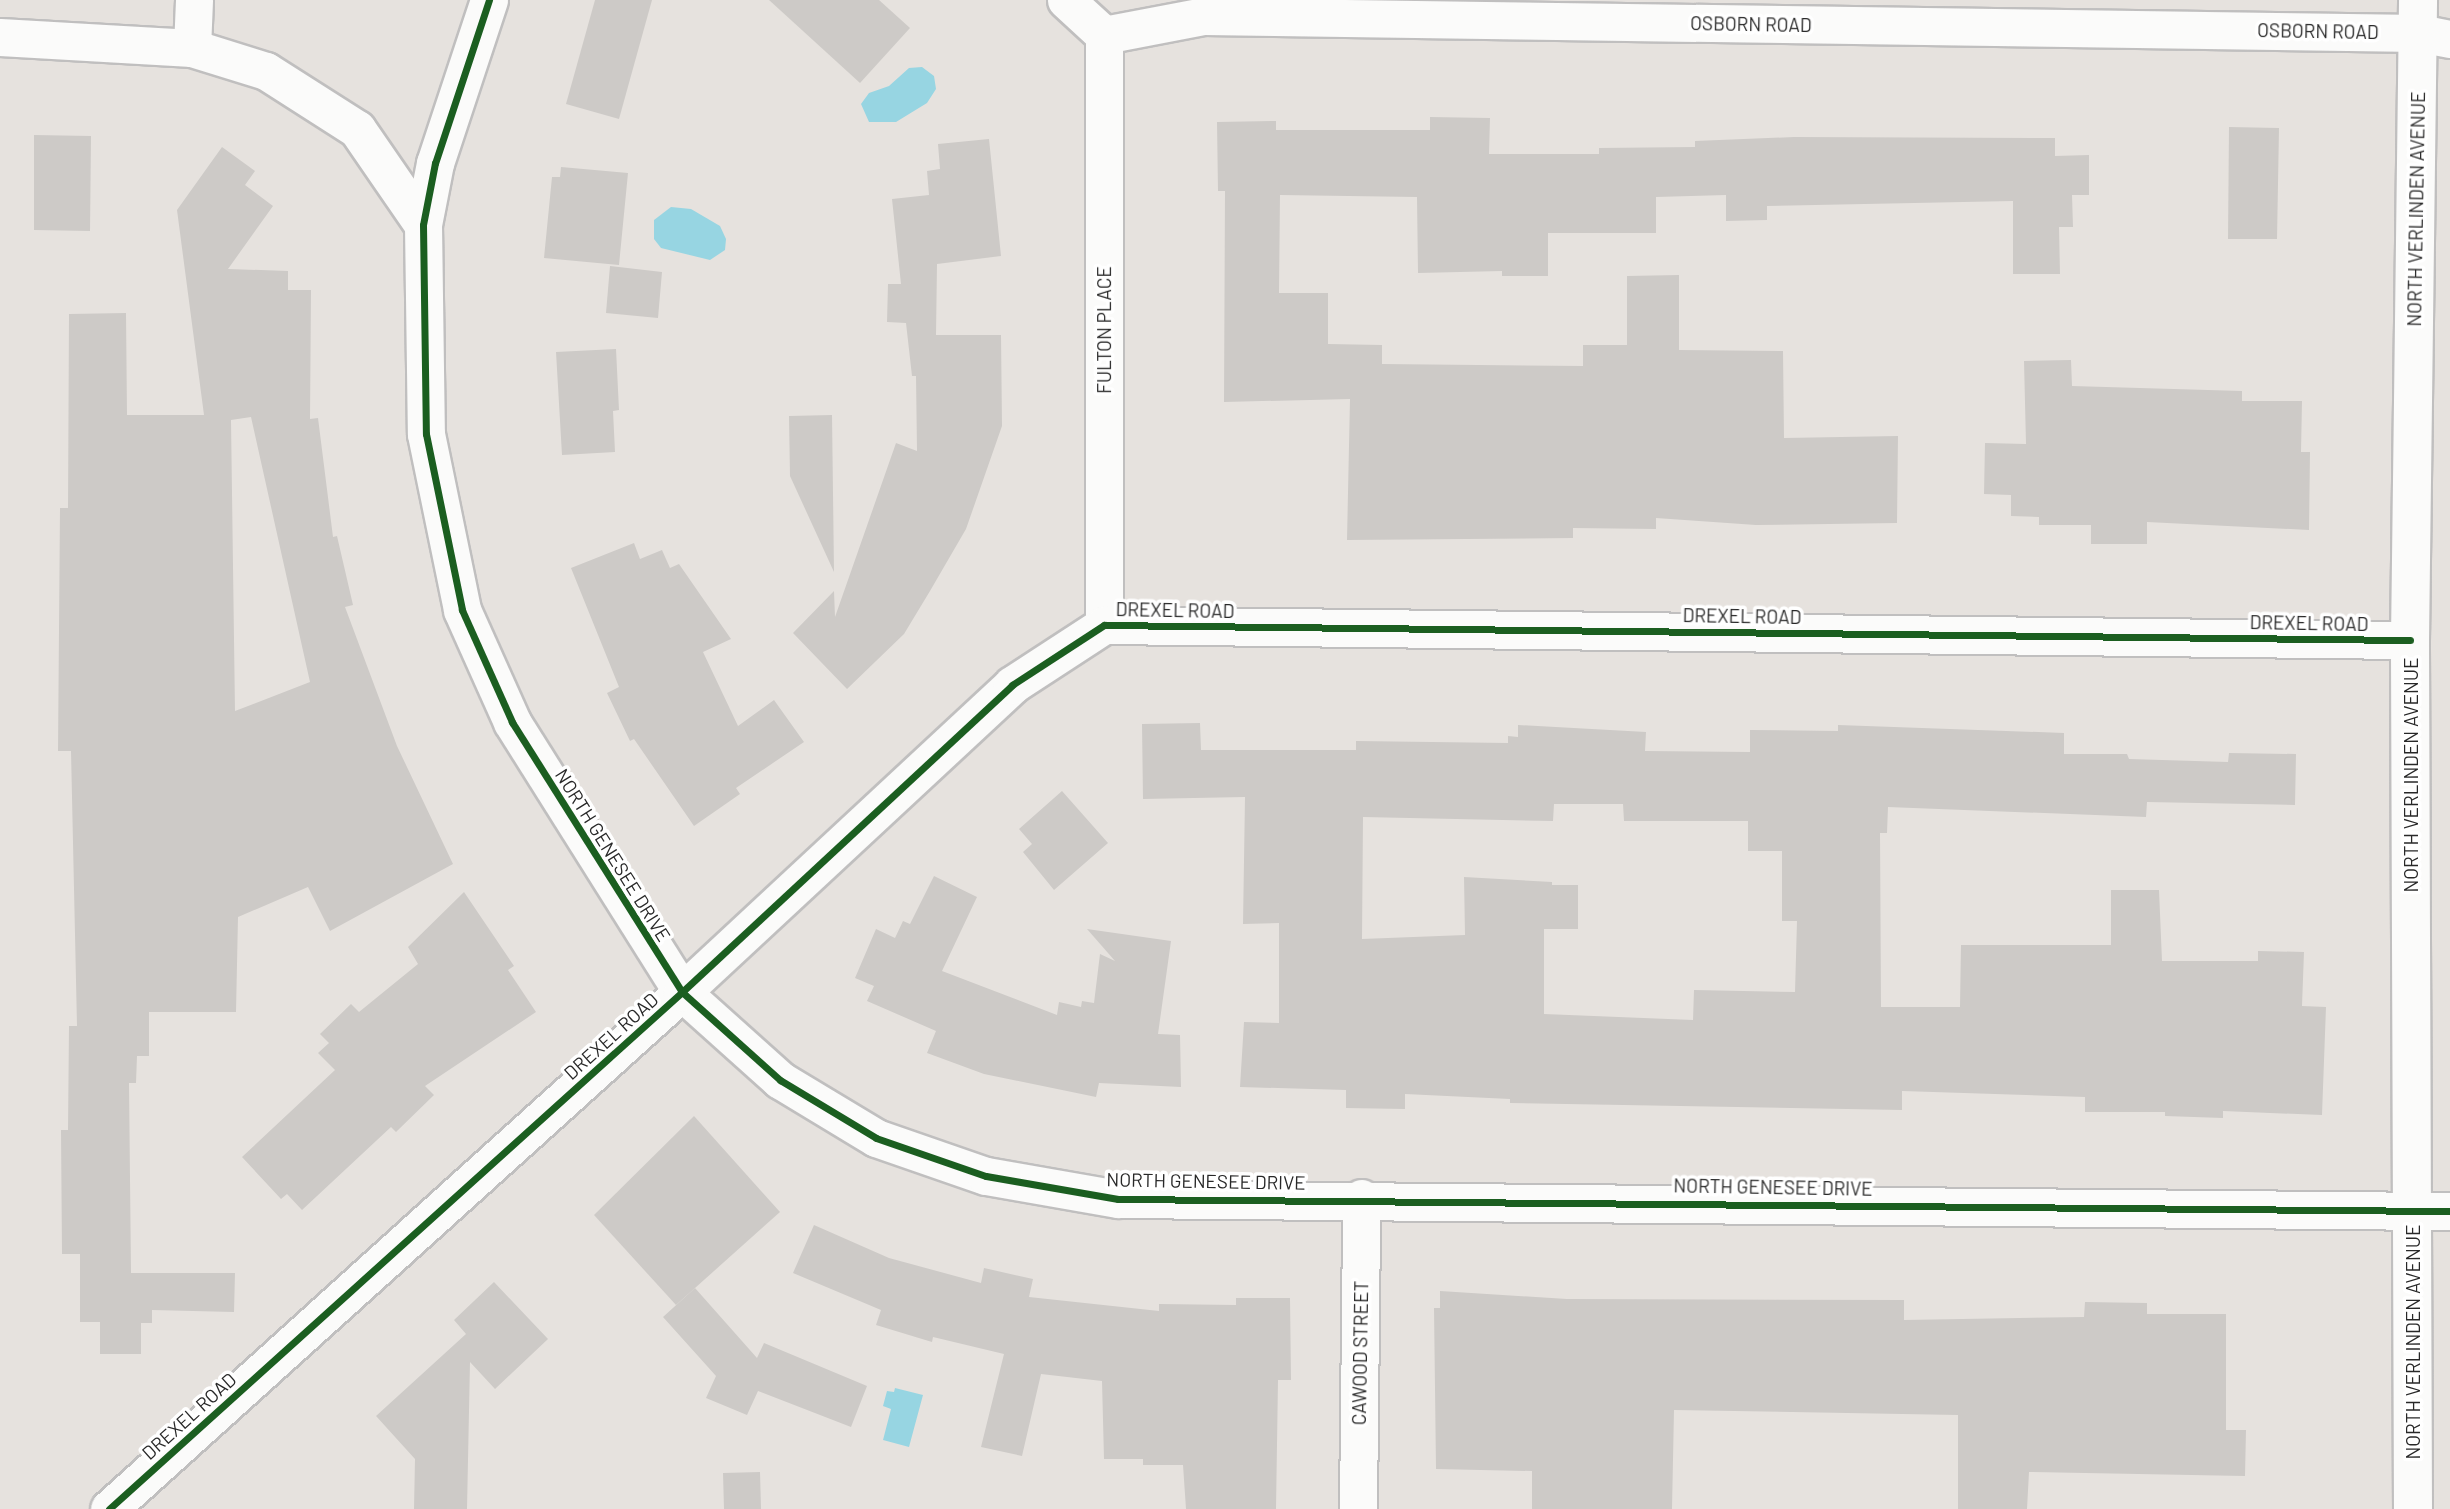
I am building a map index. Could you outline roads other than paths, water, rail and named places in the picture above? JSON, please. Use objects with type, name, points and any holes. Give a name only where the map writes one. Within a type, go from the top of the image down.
[{"type":"street","points":[[192,48],[194,0]]},
{"type":"street","name":"NORTH GENESEE DRIVE","points":[[489,0],[435,163],[424,225],[426,434],[462,610],[512,722],[682,992],[780,1080],[876,1138],[986,1177],[1118,1199],[1361,1198],[2450,1211]]},
{"type":"street","points":[[1066,0],[1104,35]]},
{"type":"street","name":"OSBORN ROAD","points":[[1104,35],[1204,16],[2429,24]]},
{"type":"street","name":"NORTH VERLINDEN AVENUE","points":[[2413,1509],[2410,640],[2429,24]]},
{"type":"street","name":"FULTON PLACE","points":[[1104,35],[1104,625]]},
{"type":"street","points":[[0,37],[192,48],[267,71],[357,129],[424,225]]},
{"type":"street","name":"DREXEL ROAD","points":[[110,1509],[682,992],[1012,685],[1104,625],[2410,640]]},
{"type":"street","name":"CAWOOD STREET","points":[[1358,1509],[1361,1198]]},
{"type":"water","points":[[922,67],[934,76],[936,89],[927,103],[896,122],[869,122],[861,104],[869,93],[889,86],[909,68]]},
{"type":"water","points":[[671,207],[691,209],[720,226],[726,239],[725,250],[710,260],[661,248],[654,239],[654,220]]},
{"type":"water","points":[[895,1388],[923,1395],[909,1447],[883,1440],[891,1409],[883,1406],[887,1391],[894,1392]]}]
